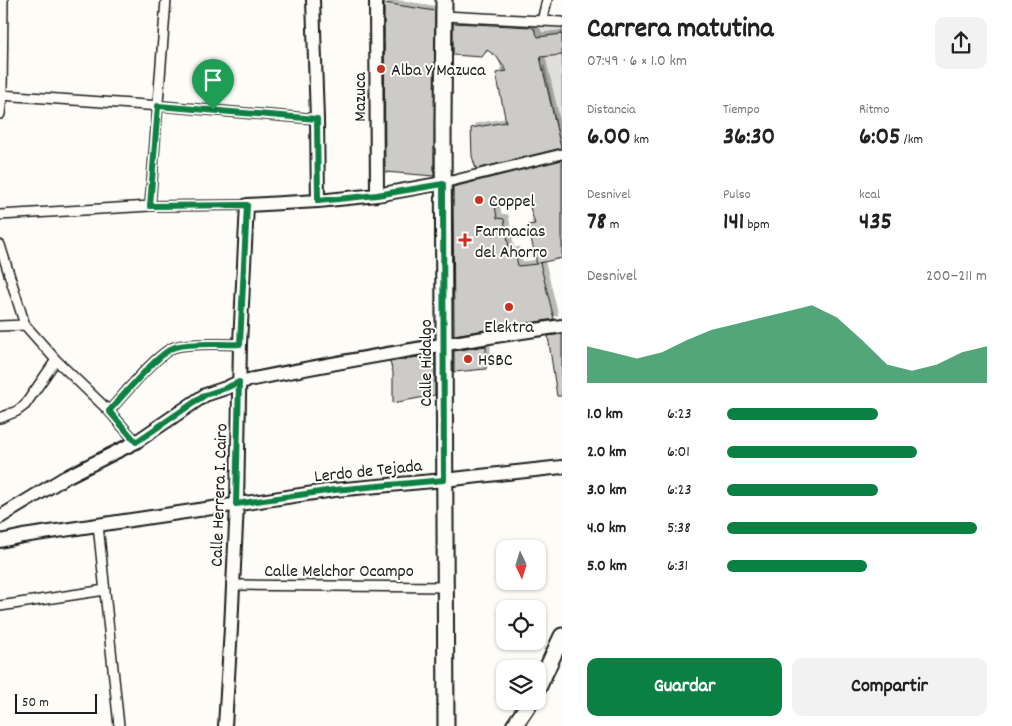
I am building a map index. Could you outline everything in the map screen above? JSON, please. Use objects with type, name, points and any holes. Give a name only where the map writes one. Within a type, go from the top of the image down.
[{"type":"main road","name":"Calle Hidalgo","points":[[444,0],[443,184],[446,726]]},
{"type":"main road","points":[[546,671],[562,636]]},
{"type":"main road","points":[[514,726],[525,710]]},
{"type":"street","points":[[0,114],[3,0]]},
{"type":"street","points":[[150,206],[166,0]]},
{"type":"street","points":[[313,0],[318,201]]},
{"type":"street","name":"Mazuca","points":[[376,0],[377,195]]},
{"type":"street","points":[[542,21],[548,0]]},
{"type":"street","points":[[444,16],[562,22]]},
{"type":"street","points":[[1,95],[317,119]]},
{"type":"street","points":[[0,215],[150,206],[247,205],[377,195],[443,184],[562,154]]},
{"type":"street","name":"Calle Herrera I. Cairo","points":[[225,726],[233,585],[240,344],[247,205]]},
{"type":"street","points":[[0,244],[25,325],[56,360],[109,411],[136,442]]},
{"type":"street","points":[[0,326],[25,325]]},
{"type":"street","points":[[0,517],[66,477],[136,442],[205,395],[239,382],[326,364],[562,326]]},
{"type":"street","points":[[109,411],[160,356],[173,348],[189,345],[240,344]]},
{"type":"street","points":[[0,418],[17,411],[25,405],[56,360]]},
{"type":"street","name":"Lerdo de Tejada","points":[[0,541],[334,490],[562,467]]},
{"type":"street","points":[[98,525],[119,726]]},
{"type":"street","name":"Calle Melchor Ocampo","points":[[233,585],[445,586]]},
{"type":"street","points":[[0,606],[105,590]]},
{"type":"shaded area","points":[[534,20],[562,21],[562,160],[443,187],[443,177],[561,149],[544,66],[504,72],[498,58],[535,32]]},
{"type":"building","points":[[384,3],[435,11],[434,176],[385,172]]},
{"type":"building","points":[[453,23],[531,27],[538,37],[562,34],[562,55],[540,57],[561,148],[476,169],[472,156],[471,128],[506,122],[496,73],[507,71],[496,56],[487,50],[482,57],[453,55]]},
{"type":"building","points":[[562,160],[562,258],[539,263],[554,319],[454,335],[453,187]],"holes":[[[494,198],[516,200],[517,205],[529,204],[535,224],[528,225],[537,264],[518,266],[515,251],[510,253],[504,219],[497,218]]]},
{"type":"building","points":[[562,334],[562,396],[557,396],[548,336]]},
{"type":"building","name":"HSBC","points":[[486,346],[486,369],[454,372],[454,351]]},
{"type":"building","points":[[435,354],[435,395],[393,403],[393,372],[390,362]]},
{"type":"place","name":"Alba Y Mazuca","points":[[381,69]]},
{"type":"place","name":"Coppel","points":[[479,200]]},
{"type":"place","name":"Farmacias del Ahorro","points":[[465,240]]},
{"type":"place","name":"Elektra","points":[[509,307]]},
{"type":"place","name":"HSBC","points":[[468,359]]},
{"type":"route","points":[[158,106],[213,110],[317,119],[318,201],[377,195],[443,184],[444,480],[334,490],[236,504],[239,382],[205,395],[136,442],[109,411],[160,356],[173,348],[189,345],[240,344],[247,205],[150,206],[158,106]]}]
